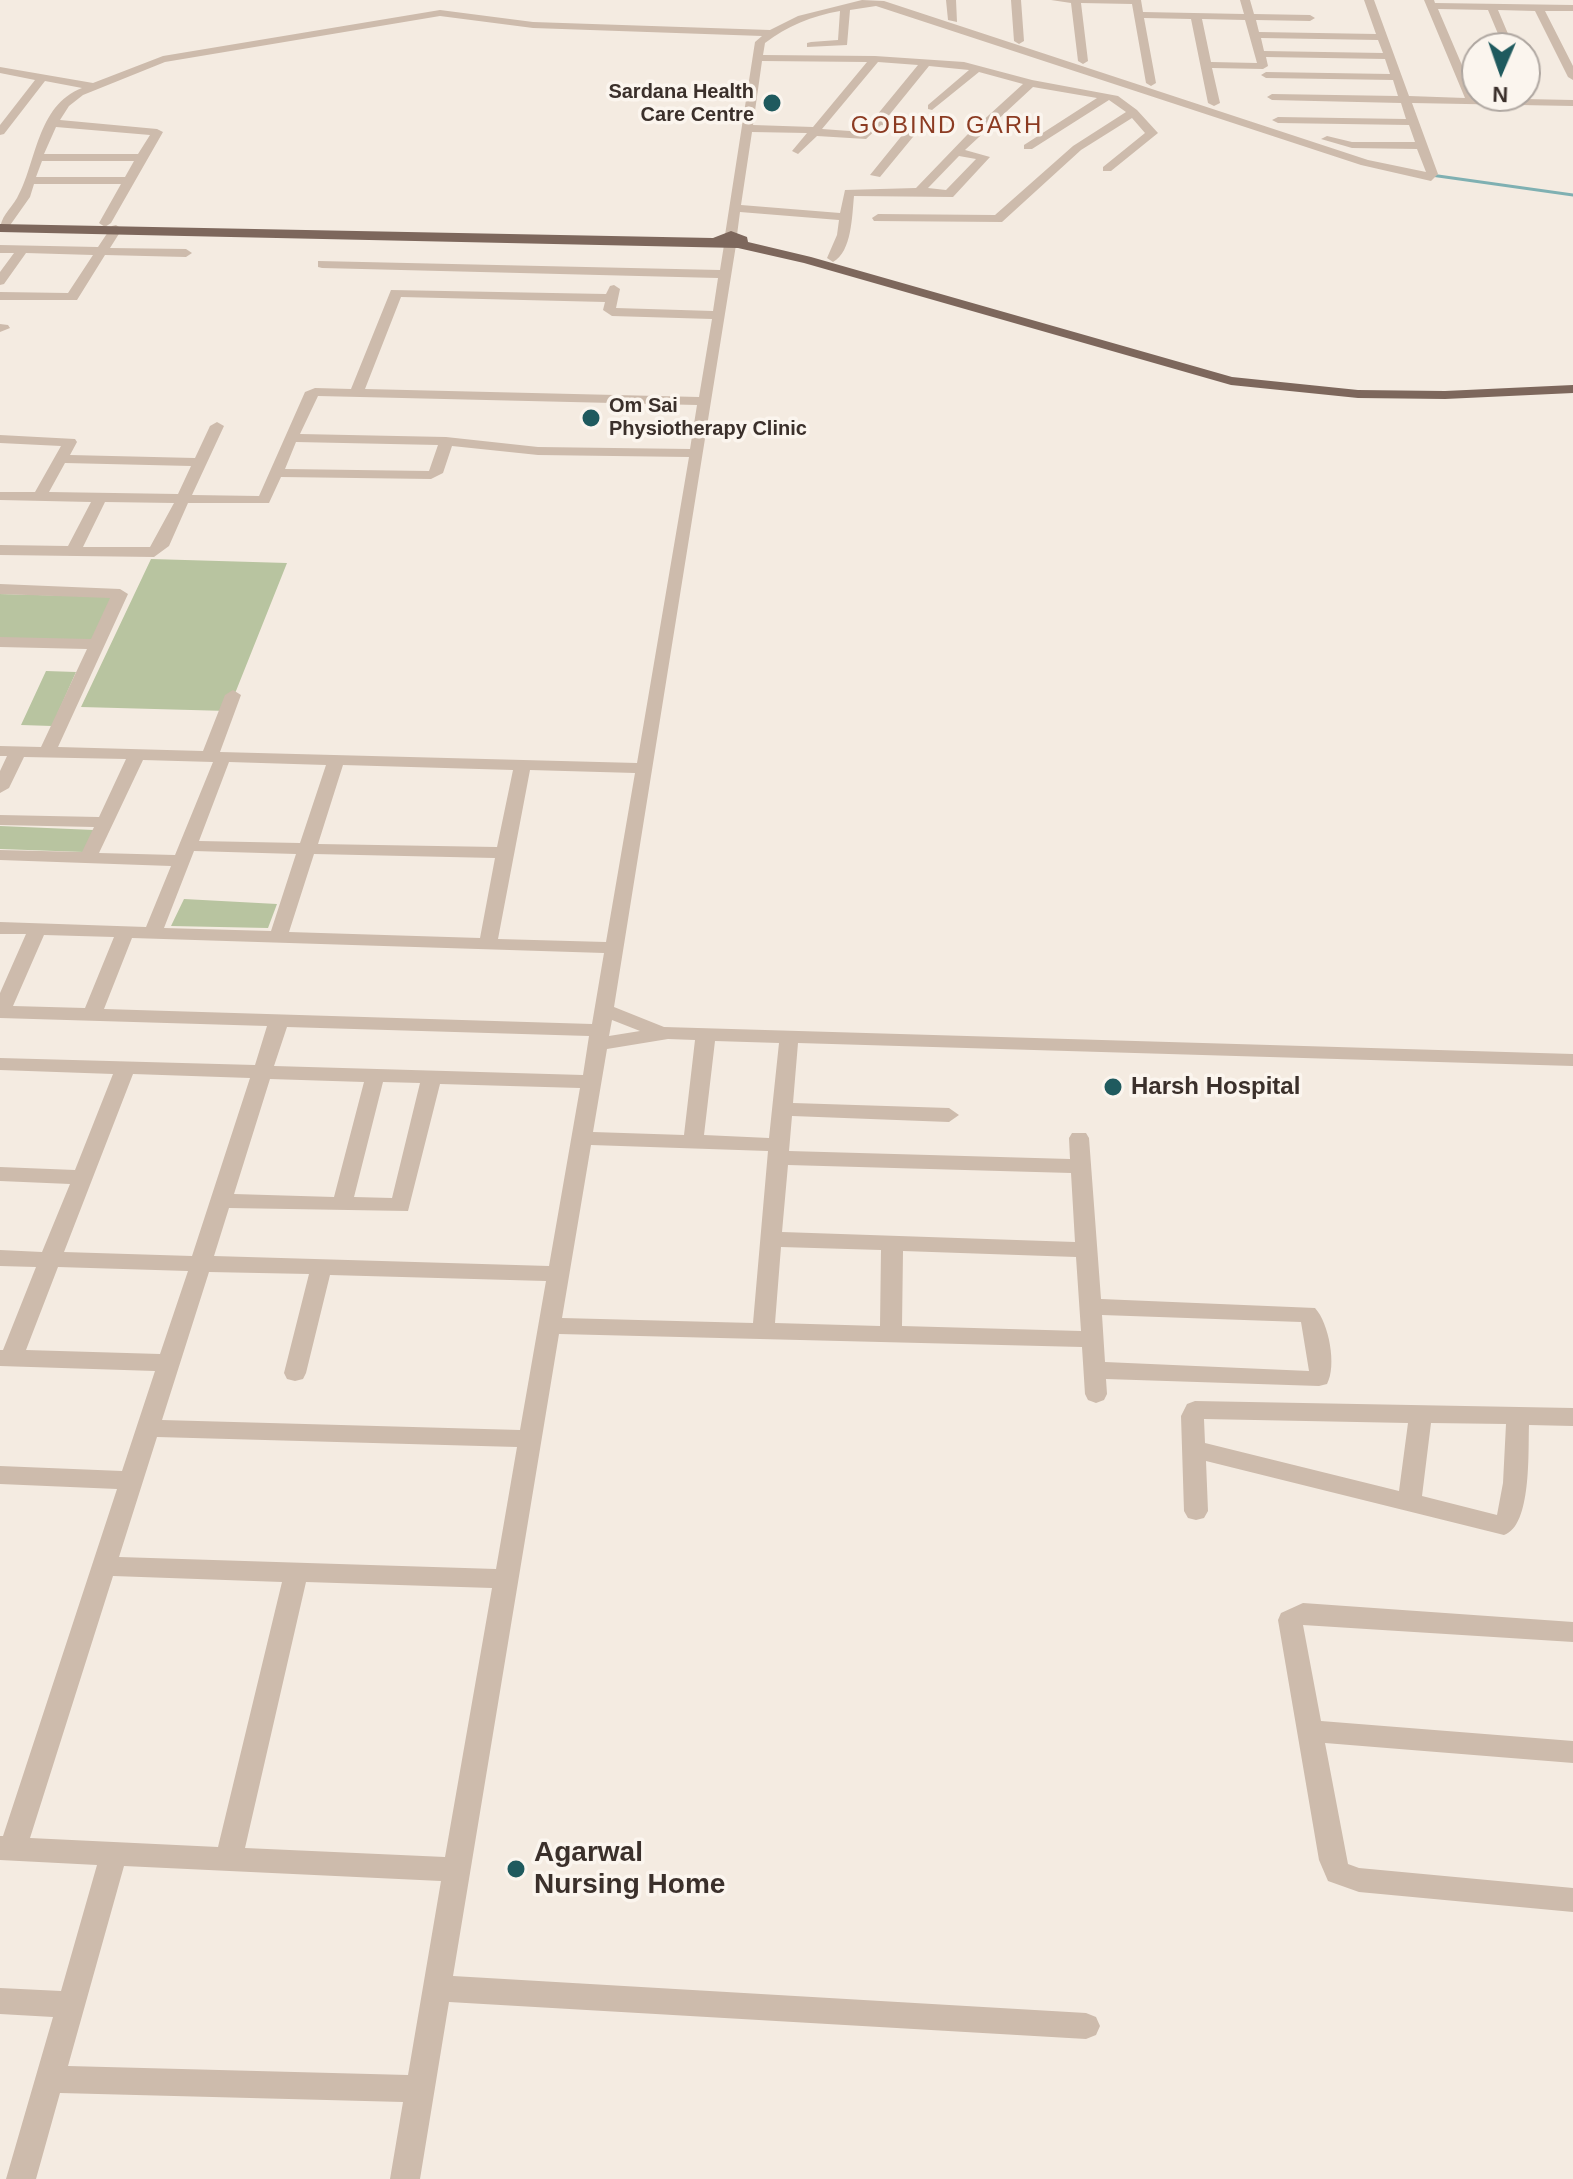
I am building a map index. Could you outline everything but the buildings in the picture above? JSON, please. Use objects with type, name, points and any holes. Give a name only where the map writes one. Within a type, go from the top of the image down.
[{"type":"main road","points":[[2,224],[730,240],[833,258],[1228,369],[1278,378],[1352,382],[1573,379]]},
{"type":"main road","points":[[110,226],[198,231],[730,240],[1231,381],[1264,387],[1402,394],[1573,389]]},
{"type":"street","points":[[951,0],[953,20]]},
{"type":"street","points":[[1016,0],[1019,41]]},
{"type":"street","points":[[1056,0],[1136,1],[1151,83]]},
{"type":"street","points":[[1076,0],[1083,61]]},
{"type":"street","points":[[1245,0],[1279,122]]},
{"type":"street","points":[[883,1],[991,41],[1365,163],[1432,175],[1369,0]]},
{"type":"street","points":[[405,2179],[698,453],[759,45],[771,33],[813,14],[883,1],[953,20],[1343,144],[1422,146]]},
{"type":"street","points":[[1461,75],[1430,3],[1573,8]]},
{"type":"street","points":[[806,45],[843,43],[845,7]]},
{"type":"street","points":[[1492,7],[1502,32]]},
{"type":"street","points":[[1539,8],[1573,77]]},
{"type":"street","points":[[2,224],[24,197],[36,157],[52,123],[71,98],[163,59],[440,13],[533,25],[771,33]]},
{"type":"street","points":[[1139,15],[1310,18]]},
{"type":"street","points":[[1196,16],[1214,103]]},
{"type":"street","points":[[1255,35],[1383,37]]},
{"type":"street","points":[[932,107],[980,70],[991,41]]},
{"type":"street","points":[[759,45],[775,45]]},
{"type":"street","points":[[1260,54],[1390,56]]},
{"type":"street","points":[[758,58],[955,63],[1031,83],[1108,96],[1133,112],[1152,133],[1107,169]]},
{"type":"street","points":[[798,151],[875,59]]},
{"type":"street","points":[[747,128],[863,137],[926,62]]},
{"type":"street","points":[[1207,65],[1398,77]]},
{"type":"street","points":[[0,70],[95,87]]},
{"type":"street","points":[[0,132],[43,77]]},
{"type":"street","points":[[919,191],[1031,83]]},
{"type":"street","points":[[1028,147],[1108,96]]},
{"type":"street","points":[[1272,97],[1461,101]]},
{"type":"street","points":[[1541,102],[1573,103]]},
{"type":"street","points":[[880,191],[877,223],[998,219],[1077,148],[1133,112]]},
{"type":"street","points":[[876,175],[916,126],[879,121]]},
{"type":"street","points":[[1279,122],[1414,122]]},
{"type":"street","points":[[0,296],[72,297],[102,252],[129,181],[158,135],[154,131],[52,123]]},
{"type":"street","points":[[833,258],[843,235],[851,191],[949,194],[984,157],[956,152]]},
{"type":"street","points":[[36,157],[144,158]]},
{"type":"street","points":[[29,180],[129,181]]},
{"type":"street","points":[[735,208],[846,217]]},
{"type":"street","points":[[178,269],[198,231]]},
{"type":"street","points":[[0,249],[186,253]]},
{"type":"street","points":[[0,281],[22,250]]},
{"type":"street","points":[[322,264],[725,274]]},
{"type":"street","points":[[619,271],[609,310],[612,312],[719,315]]},
{"type":"street","points":[[357,392],[396,293],[612,298]]},
{"type":"street","points":[[0,496],[264,500],[310,395],[315,392],[706,401]]},
{"type":"street","points":[[0,550],[154,552],[161,546],[217,426]]},
{"type":"street","points":[[292,438],[446,441],[538,451],[698,453]]},
{"type":"street","points":[[0,439],[70,442],[40,496]]},
{"type":"street","points":[[277,473],[431,475],[436,473],[446,441]]},
{"type":"street","points":[[61,459],[199,462]]},
{"type":"street","points":[[73,551],[100,498]]},
{"type":"street","points":[[0,589],[120,594],[47,753]]},
{"type":"street","points":[[1,643],[98,644]]},
{"type":"street","points":[[153,933],[185,853],[233,695]]},
{"type":"street","points":[[0,751],[643,768]]},
{"type":"street","points":[[0,788],[18,752]]},
{"type":"street","points":[[88,858],[137,755]]},
{"type":"street","points":[[278,937],[336,760]]},
{"type":"street","points":[[488,944],[522,765]]},
{"type":"street","points":[[0,820],[105,822]]},
{"type":"street","points":[[0,855],[88,858],[307,849],[505,853]]},
{"type":"street","points":[[0,928],[613,948]]},
{"type":"street","points":[[37,930],[0,1012],[1573,1060]]},
{"type":"street","points":[[92,1015],[125,933]]},
{"type":"street","points":[[279,1020],[102,1566],[6,1848],[456,1870]]},
{"type":"street","points":[[600,1028],[668,1033]]},
{"type":"street","points":[[693,1142],[706,1034]]},
{"type":"street","points":[[763,1331],[789,1037]]},
{"type":"street","points":[[0,1064],[591,1082]]},
{"type":"street","points":[[125,1069],[50,1260],[6,1358],[168,1363]]},
{"type":"street","points":[[342,1205],[375,1076]]},
{"type":"street","points":[[220,1201],[401,1206],[431,1078]]},
{"type":"street","points":[[782,1109],[949,1115]]},
{"type":"street","points":[[582,1138],[693,1142],[779,1152],[1081,1166]]},
{"type":"street","points":[[1079,1138],[1096,1394]]},
{"type":"street","points":[[0,1174],[83,1177]]},
{"type":"street","points":[[771,1239],[1087,1250]]},
{"type":"street","points":[[891,1335],[892,1243]]},
{"type":"street","points":[[0,1258],[560,1274]]},
{"type":"street","points":[[295,1373],[321,1268]]},
{"type":"street","points":[[1091,1307],[1307,1314],[1313,1320],[1321,1373],[1319,1378],[1309,1380],[1095,1370]]},
{"type":"street","points":[[551,1326],[1093,1339]]},
{"type":"street","points":[[1196,1511],[1192,1416],[1195,1410],[1573,1417]]},
{"type":"street","points":[[1409,1504],[1420,1415]]},
{"type":"street","points":[[1194,1449],[1504,1526],[1508,1522],[1515,1483],[1518,1415]]},
{"type":"street","points":[[146,1428],[530,1439]]},
{"type":"street","points":[[0,1475],[129,1480]]},
{"type":"street","points":[[102,1566],[506,1579]]},
{"type":"street","points":[[229,1859],[296,1572]]},
{"type":"street","points":[[1573,1632],[1303,1613],[1294,1616],[1290,1627],[1333,1860],[1338,1872],[1359,1880],[1573,1900]]},
{"type":"street","points":[[1311,1731],[1573,1752]]},
{"type":"street","points":[[21,2179],[114,1854]]},
{"type":"street","points":[[436,1988],[1086,2026]]},
{"type":"street","points":[[0,2001],[72,2005]]},
{"type":"street","points":[[51,2079],[420,2089]]},
{"type":"green space","points":[[151,559],[287,563],[228,711],[81,707]]},
{"type":"green space","points":[[0,594],[113,597],[94,641],[0,638]]},
{"type":"green space","points":[[46,671],[76,672],[52,726],[21,725]]},
{"type":"green space","points":[[0,826],[94,830],[83,852],[0,849]]},
{"type":"green space","points":[[184,899],[277,904],[268,928],[171,926]]},
{"type":"waterway","points":[[1431,175],[1573,195]]},
{"type":"place","name":"Sardana Health Care Centre","points":[[772,103]]},
{"type":"place","name":"Om Sai Physiotherapy Clinic","points":[[591,418]]},
{"type":"place","name":"Harsh Hospital","points":[[1113,1087]]},
{"type":"place","name":"Agarwal Nursing Home","points":[[516,1869]]},
{"type":"district","name":"GOBIND GARH","points":[[947,126]]}]
